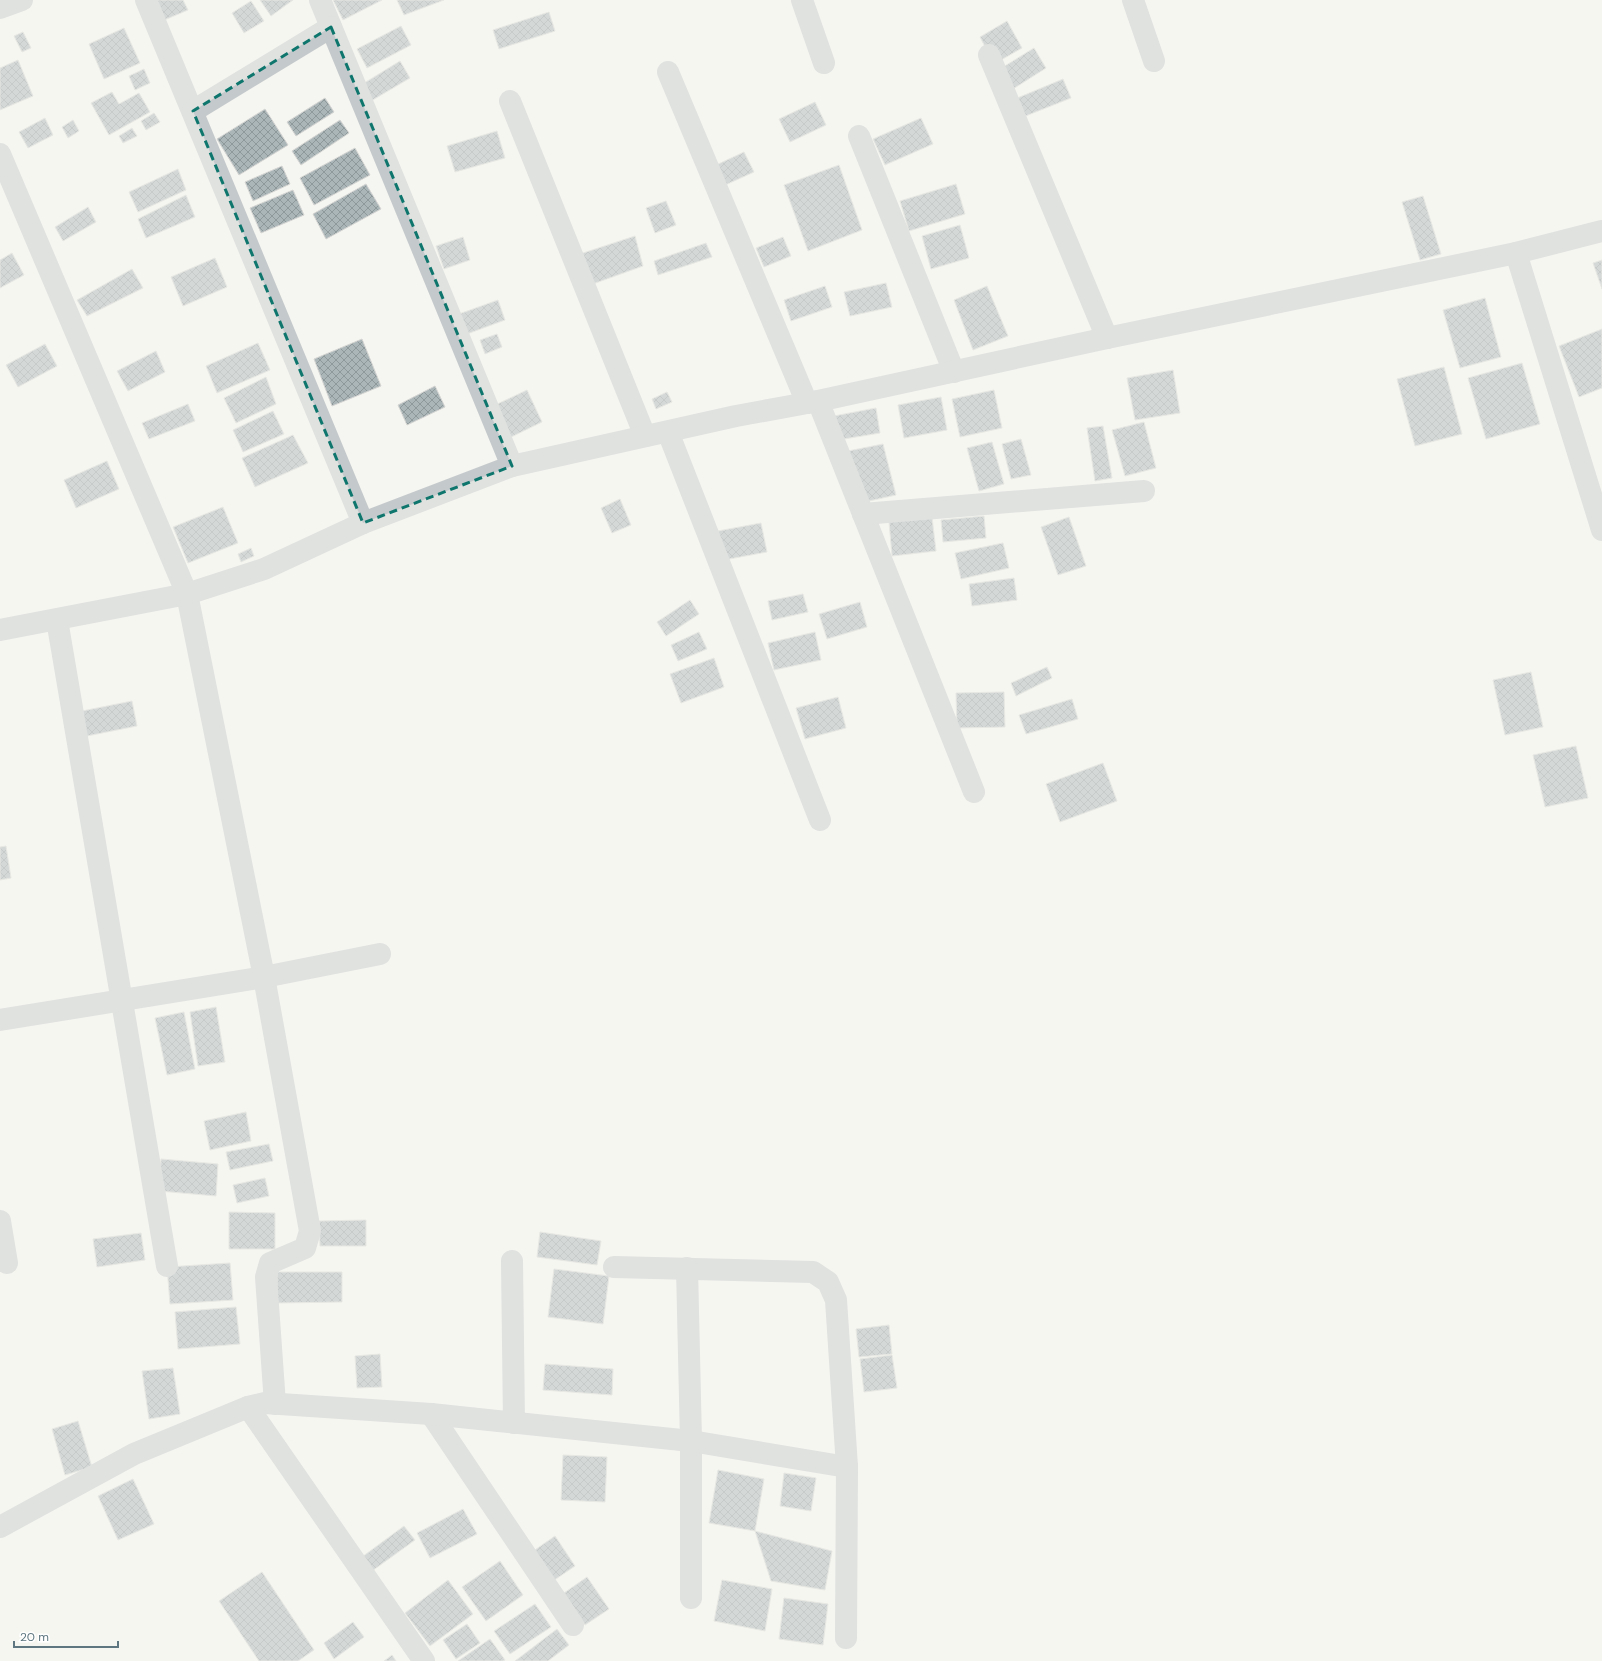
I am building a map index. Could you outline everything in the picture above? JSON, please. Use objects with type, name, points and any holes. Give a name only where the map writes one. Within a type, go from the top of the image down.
[{"type":"street","points":[[0,8],[22,0]]},
{"type":"street","points":[[146,0],[363,523]]},
{"type":"street","points":[[320,0],[512,466]]},
{"type":"street","points":[[802,0],[824,64]]},
{"type":"street","points":[[1133,0],[1154,61]]},
{"type":"street","points":[[193,111],[331,27]]},
{"type":"street","points":[[989,55],[1107,338]]},
{"type":"street","points":[[668,72],[863,514],[974,792]]},
{"type":"street","points":[[510,101],[645,436]]},
{"type":"street","points":[[860,136],[954,372]]},
{"type":"street","points":[[0,154],[187,594],[264,977],[310,1231],[305,1248],[270,1263],[266,1277],[275,1404]]},
{"type":"street","points":[[0,630],[187,594],[264,569],[363,523],[512,466],[736,416],[813,402],[1107,338],[1516,253],[1602,231]]},
{"type":"street","points":[[1516,253],[1602,530]]},
{"type":"street","points":[[668,432],[820,820]]},
{"type":"street","points":[[863,514],[1144,491]]},
{"type":"street","points":[[57,620],[167,1266]]},
{"type":"street","points":[[0,1020],[264,977],[380,954]]},
{"type":"street","points":[[0,1221],[7,1262]]},
{"type":"street","points":[[512,1261],[514,1423]]},
{"type":"street","points":[[614,1266],[813,1272],[828,1282],[836,1300],[847,1466],[846,1638]]},
{"type":"street","points":[[686,1268],[692,1441],[691,1598]]},
{"type":"street","points":[[0,1527],[134,1454],[255,1404],[432,1414],[692,1441],[847,1466]]},
{"type":"street","points":[[248,1406],[424,1661]]},
{"type":"street","points":[[432,1414],[573,1625]]},
{"type":"highlighted area","points":[[331,27],[512,466],[363,523],[193,111]]},
{"type":"building","points":[[152,0],[183,0],[188,10],[162,21]]},
{"type":"building","points":[[260,0],[293,0],[271,16]]},
{"type":"building","points":[[333,0],[382,0],[343,20]]},
{"type":"building","points":[[397,0],[444,0],[404,15]]},
{"type":"building","points":[[251,1],[264,21],[244,33],[232,13]]},
{"type":"building","points":[[549,12],[555,31],[499,49],[493,30]]},
{"type":"building","points":[[1007,21],[1022,48],[994,64],[980,37]]},
{"type":"building","points":[[401,26],[411,45],[367,68],[357,49]]},
{"type":"building","points":[[124,28],[140,63],[104,79],[89,44]]},
{"type":"building","points":[[23,32],[31,48],[22,52],[14,36]]},
{"type":"building","points":[[1034,48],[1046,68],[1013,89],[1000,69]]},
{"type":"building","points":[[18,60],[33,96],[0,110],[0,68]]},
{"type":"building","points":[[400,61],[410,78],[371,101],[361,85]]},
{"type":"building","points":[[144,69],[150,83],[135,90],[129,76]]},
{"type":"building","points":[[1063,79],[1071,98],[1023,117],[1015,99]]},
{"type":"building","points":[[112,92],[119,104],[139,93],[150,112],[109,135],[91,103]]},
{"type":"building","points":[[325,98],[334,112],[296,136],[287,122]]},
{"type":"building","points":[[815,102],[826,125],[790,142],[779,119]]},
{"type":"building","points":[[265,109],[288,145],[239,175],[217,139]]},
{"type":"building","points":[[154,113],[160,122],[146,130],[141,121]]},
{"type":"building","points":[[45,118],[53,135],[28,148],[19,132]]},
{"type":"building","points":[[921,118],[933,144],[885,165],[873,139]]},
{"type":"building","points":[[73,120],[79,131],[68,138],[62,127]]},
{"type":"building","points":[[340,120],[349,133],[301,165],[292,151]]},
{"type":"building","points":[[132,128],[137,136],[123,143],[119,136]]},
{"type":"building","points":[[497,131],[505,158],[455,172],[447,146]]},
{"type":"building","points":[[355,148],[370,175],[314,205],[300,178]]},
{"type":"building","points":[[744,152],[754,172],[723,186],[714,166]]},
{"type":"building","points":[[839,165],[862,230],[808,251],[784,185]]},
{"type":"building","points":[[282,166],[290,184],[253,201],[245,182]]},
{"type":"building","points":[[178,169],[186,190],[138,212],[129,192]]},
{"type":"building","points":[[366,184],[381,209],[326,239],[313,214]]},
{"type":"building","points":[[956,184],[965,214],[909,231],[900,201]]},
{"type":"building","points":[[293,190],[304,215],[261,233],[250,208]]},
{"type":"building","points":[[186,195],[195,217],[146,238],[138,219]]},
{"type":"building","points":[[1423,196],[1441,254],[1420,260],[1402,202]]},
{"type":"building","points":[[666,201],[676,225],[655,233],[646,208]]},
{"type":"building","points":[[88,207],[96,222],[63,241],[55,227]]},
{"type":"building","points":[[960,225],[969,258],[931,269],[922,236]]},
{"type":"building","points":[[635,236],[643,266],[590,285],[580,254]]},
{"type":"building","points":[[463,237],[470,260],[444,269],[436,246]]},
{"type":"building","points":[[783,237],[791,256],[764,267],[756,248]]},
{"type":"building","points":[[706,243],[712,257],[658,275],[654,261]]},
{"type":"building","points":[[12,253],[24,275],[0,288],[0,260]]},
{"type":"building","points":[[215,258],[227,287],[183,306],[171,277]]},
{"type":"building","points":[[1602,260],[1602,289],[1593,263]]},
{"type":"building","points":[[132,269],[143,288],[87,316],[77,300]]},
{"type":"building","points":[[886,283],[892,307],[850,316],[844,292]]},
{"type":"building","points":[[825,286],[832,307],[791,321],[784,300]]},
{"type":"building","points":[[987,286],[1008,336],[973,350],[954,300]]},
{"type":"building","points":[[1485,298],[1501,357],[1460,368],[1443,310]]},
{"type":"building","points":[[498,300],[505,320],[467,334],[459,314]]},
{"type":"building","points":[[1602,329],[1602,388],[1579,397],[1559,346]]},
{"type":"building","points":[[497,334],[502,347],[485,354],[480,340]]},
{"type":"building","points":[[362,339],[381,386],[332,406],[314,359]]},
{"type":"building","points":[[258,343],[270,370],[217,393],[206,366]]},
{"type":"building","points":[[45,344],[57,366],[18,387],[6,365]]},
{"type":"building","points":[[156,351],[165,372],[128,391],[117,371]]},
{"type":"building","points":[[1522,363],[1540,424],[1486,439],[1468,378]]},
{"type":"building","points":[[1444,367],[1462,434],[1415,446],[1397,379]]},
{"type":"building","points":[[1173,370],[1180,413],[1135,420],[1127,378]]},
{"type":"building","points":[[266,377],[276,404],[236,423],[224,398]]},
{"type":"building","points":[[435,386],[445,407],[407,425],[398,405]]},
{"type":"building","points":[[527,390],[542,422],[507,439],[491,407]]},
{"type":"building","points":[[994,390],[1002,428],[960,437],[952,399]]},
{"type":"building","points":[[667,392],[672,402],[656,409],[652,399]]},
{"type":"building","points":[[941,397],[947,430],[904,438],[898,405]]},
{"type":"building","points":[[188,404],[195,421],[149,439],[142,423]]},
{"type":"building","points":[[876,408],[880,433],[838,440],[834,416]]},
{"type":"building","points":[[273,411],[284,434],[243,452],[233,430]]},
{"type":"building","points":[[1144,422],[1156,468],[1125,476],[1112,430]]},
{"type":"building","points":[[1103,426],[1112,478],[1095,481],[1087,428]]},
{"type":"building","points":[[293,435],[308,463],[255,487],[242,458]]},
{"type":"building","points":[[1021,439],[1031,475],[1011,479],[1002,444]]},
{"type":"building","points":[[992,442],[1004,484],[979,491],[967,448]]},
{"type":"building","points":[[883,444],[896,495],[860,503],[848,451]]},
{"type":"building","points":[[107,461],[119,489],[76,508],[64,480]]},
{"type":"building","points":[[620,499],[631,525],[612,533],[601,508]]},
{"type":"building","points":[[223,507],[238,543],[188,563],[173,527]]},
{"type":"building","points":[[984,516],[986,538],[943,542],[941,520]]},
{"type":"building","points":[[932,517],[936,551],[892,556],[889,522]]},
{"type":"building","points":[[1069,517],[1086,566],[1058,575],[1041,527]]},
{"type":"building","points":[[761,523],[767,552],[724,560],[718,531]]},
{"type":"building","points":[[1003,543],[1009,568],[961,579],[955,553]]},
{"type":"building","points":[[251,548],[254,556],[241,562],[238,554]]},
{"type":"building","points":[[1014,578],[1017,600],[972,606],[969,584]]},
{"type":"building","points":[[803,594],[808,612],[772,620],[768,601]]},
{"type":"building","points":[[690,600],[699,614],[666,636],[657,622]]},
{"type":"building","points":[[860,602],[867,627],[827,639],[819,614]]},
{"type":"building","points":[[699,632],[707,649],[678,661],[671,645]]},
{"type":"building","points":[[815,632],[821,660],[774,670],[768,643]]},
{"type":"building","points":[[714,658],[724,687],[681,703],[670,674]]},
{"type":"building","points":[[1047,667],[1052,678],[1016,696],[1011,683]]},
{"type":"building","points":[[1531,672],[1543,727],[1505,735],[1493,680]]},
{"type":"building","points":[[1004,692],[1005,727],[957,728],[956,693]]},
{"type":"building","points":[[838,697],[846,728],[805,739],[796,708]]},
{"type":"building","points":[[1072,699],[1078,719],[1026,734],[1019,715]]},
{"type":"building","points":[[132,701],[137,726],[82,737],[77,712]]},
{"type":"building","points":[[1576,746],[1588,798],[1545,807],[1533,755]]},
{"type":"building","points":[[1103,763],[1117,801],[1060,822],[1046,784]]},
{"type":"building","points":[[6,846],[11,878],[0,880],[0,847]]},
{"type":"building","points":[[216,1007],[225,1062],[198,1066],[190,1012]]},
{"type":"building","points":[[184,1012],[195,1069],[167,1075],[155,1018]]},
{"type":"building","points":[[246,1112],[251,1141],[210,1150],[204,1121]]},
{"type":"building","points":[[269,1144],[273,1161],[230,1170],[226,1152]]},
{"type":"building","points":[[161,1159],[218,1164],[216,1196],[159,1191]]},
{"type":"building","points":[[265,1178],[269,1196],[237,1203],[233,1185]]},
{"type":"building","points":[[229,1212],[275,1213],[275,1249],[229,1249]]},
{"type":"building","points":[[366,1220],[366,1246],[320,1246],[319,1221]]},
{"type":"building","points":[[540,1232],[601,1241],[597,1265],[537,1257]]},
{"type":"building","points":[[141,1233],[145,1260],[97,1267],[93,1239]]},
{"type":"building","points":[[230,1263],[233,1300],[170,1304],[167,1267]]},
{"type":"building","points":[[554,1269],[609,1276],[603,1324],[548,1317]]},
{"type":"building","points":[[277,1272],[342,1272],[342,1302],[277,1303]]},
{"type":"building","points":[[236,1307],[240,1344],[178,1349],[175,1312]]},
{"type":"building","points":[[889,1325],[892,1354],[859,1357],[856,1329]]},
{"type":"building","points":[[380,1354],[382,1387],[357,1388],[355,1356]]},
{"type":"building","points":[[892,1355],[897,1388],[864,1392],[860,1359]]},
{"type":"building","points":[[545,1364],[613,1369],[612,1395],[543,1390]]},
{"type":"building","points":[[173,1368],[180,1414],[149,1419],[142,1371]]},
{"type":"building","points":[[78,1421],[92,1467],[65,1475],[52,1429]]},
{"type":"building","points":[[563,1455],[607,1457],[605,1502],[561,1500]]},
{"type":"building","points":[[718,1470],[764,1479],[755,1531],[709,1523]]},
{"type":"building","points":[[784,1473],[816,1478],[811,1511],[780,1506]]},
{"type":"building","points":[[133,1479],[154,1524],[118,1540],[98,1496]]},
{"type":"building","points":[[463,1509],[477,1534],[430,1558],[417,1533]]},
{"type":"building","points":[[404,1526],[415,1540],[372,1571],[362,1557]]},
{"type":"building","points":[[755,1531],[832,1551],[825,1590],[771,1581]]},
{"type":"building","points":[[555,1536],[575,1566],[553,1581],[532,1552]]},
{"type":"building","points":[[500,1561],[523,1595],[486,1621],[462,1587]]},
{"type":"building","points":[[262,1572],[314,1650],[298,1661],[259,1661],[219,1601]]},
{"type":"building","points":[[587,1577],[609,1609],[585,1625],[564,1593]]},
{"type":"building","points":[[448,1580],[473,1614],[430,1646],[405,1613]]},
{"type":"building","points":[[722,1580],[772,1589],[765,1631],[714,1621]]},
{"type":"building","points":[[784,1598],[828,1604],[823,1645],[779,1639]]},
{"type":"building","points":[[535,1604],[551,1627],[510,1654],[494,1631]]},
{"type":"building","points":[[353,1622],[364,1637],[334,1659],[324,1643]]},
{"type":"building","points":[[467,1624],[480,1643],[456,1659],[443,1640]]},
{"type":"building","points":[[557,1629],[569,1645],[548,1661],[515,1661]]},
{"type":"building","points":[[490,1639],[505,1660],[458,1661]]},
{"type":"building","points":[[392,1655],[396,1661],[384,1661]]}]
